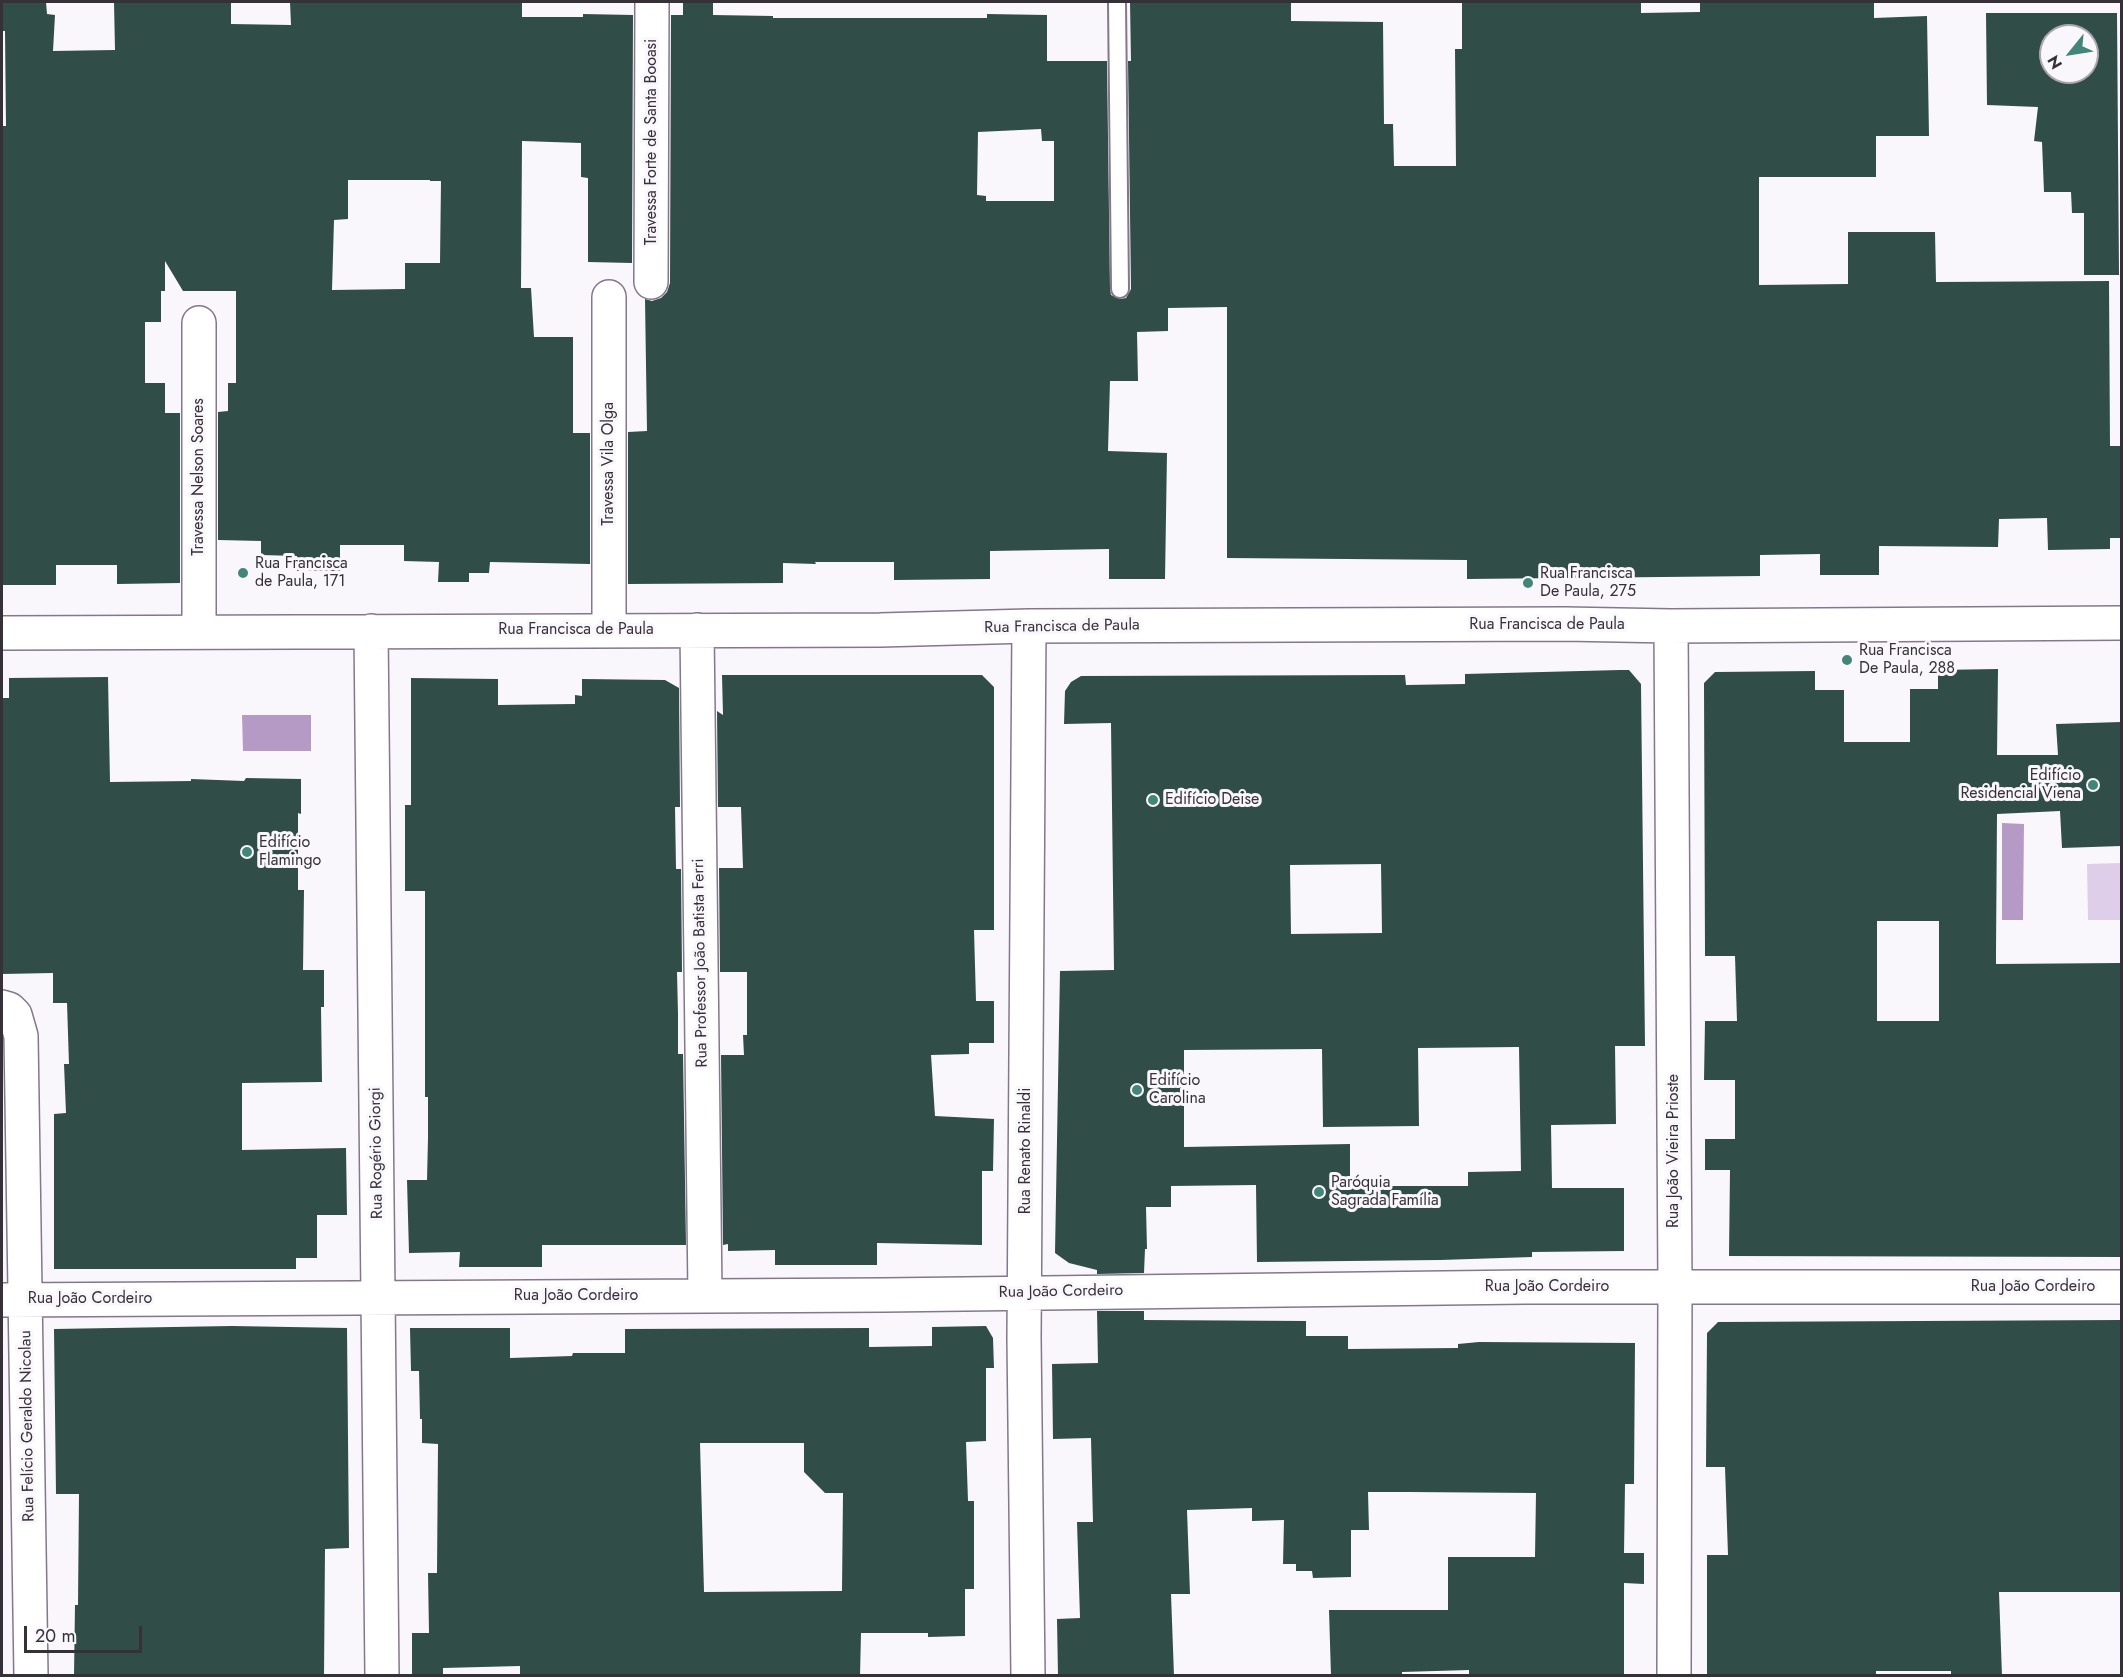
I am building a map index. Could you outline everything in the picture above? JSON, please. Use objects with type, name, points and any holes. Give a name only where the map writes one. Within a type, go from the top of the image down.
[{"type":"street","name":"Travessa Forte de Santa Booasi","points":[[651,282],[652,2]]},
{"type":"street","name":"Travessa Vila Olga","points":[[609,297],[609,630]]},
{"type":"street","name":"Travessa Nelson Soares","points":[[199,323],[199,631]]},
{"type":"street","name":"Rua Francisca de Paula","points":[[2,633],[880,630],[1029,626],[2121,623]]},
{"type":"street","name":"Rua Renato Rinaldi","points":[[1028,1676],[1024,1292],[1029,626]]},
{"type":"street","name":"Rua João Vieira Prioste","points":[[1671,626],[1675,1287],[1674,1676]]},
{"type":"street","name":"Rua Professor João Batista Ferri","points":[[697,630],[705,1295]]},
{"type":"street","name":"Rua Rogério Giorgi","points":[[371,631],[382,1676]]},
{"type":"street","name":"Rua Felício Geraldo Nicolau","points":[[2,1007],[9,1009],[15,1015],[21,1036],[14,1300],[31,1676]]},
{"type":"street","name":"Rua João Cordeiro","points":[[14,1300],[1525,1287],[2121,1287]]},
{"type":"lane","points":[[1117,2],[1120,289]]},
{"type":"shaded area","points":[[242,715],[311,715],[311,751],[243,751]]},
{"type":"shaded area","points":[[2002,823],[2024,824],[2023,920],[2002,920]]},
{"type":"shaded area","points":[[2121,863],[2121,920],[2088,920],[2087,864]]},
{"type":"building","points":[[2,2],[46,2],[47,14],[55,15],[53,51],[115,50],[114,2],[231,2],[231,24],[291,25],[290,2],[522,2],[522,17],[583,17],[583,14],[633,15],[632,263],[588,262],[588,178],[581,177],[581,143],[522,141],[521,288],[531,288],[534,337],[573,337],[573,433],[590,433],[590,564],[490,562],[489,573],[469,573],[469,582],[438,582],[439,562],[404,561],[404,545],[340,545],[340,571],[297,571],[297,556],[261,555],[261,541],[218,540],[218,412],[228,411],[228,383],[236,383],[236,291],[183,291],[165,261],[165,291],[161,291],[161,322],[145,322],[145,383],[165,383],[165,413],[180,413],[180,583],[117,584],[117,565],[56,565],[56,585],[2,585],[2,126],[6,126],[5,31],[2,31]],"holes":[[[348,180],[441,181],[440,263],[405,263],[405,289],[332,290],[334,220],[348,219]]]},
{"type":"building","points":[[683,2],[713,2],[713,15],[773,16],[773,18],[987,18],[987,14],[1047,15],[1047,61],[1107,61],[1110,289],[1111,295],[1120,299],[1126,298],[1131,289],[1128,61],[1131,61],[1130,2],[1291,2],[1291,21],[1383,22],[1384,124],[1393,124],[1394,166],[1456,166],[1455,49],[1462,49],[1462,2],[1641,2],[1641,13],[1700,12],[1700,2],[1874,2],[1874,18],[1927,16],[1929,136],[1876,136],[1876,177],[1759,177],[1759,285],[1848,284],[1848,232],[1935,232],[1936,282],[2109,281],[2110,446],[2121,446],[2121,538],[2110,538],[2110,549],[2048,550],[2047,518],[1999,519],[1998,547],[1879,546],[1879,575],[1820,575],[1820,554],[1760,555],[1760,576],[1467,579],[1467,560],[1227,558],[1227,307],[1168,308],[1168,331],[1137,332],[1138,381],[1110,381],[1108,451],[1167,453],[1165,579],[1109,579],[1109,549],[990,551],[990,579],[894,580],[894,562],[815,562],[816,564],[783,563],[783,583],[628,584],[628,432],[647,431],[645,299],[652,301],[661,298],[667,292],[670,283],[671,15],[683,15]],"holes":[[[1041,129],[1042,141],[1054,141],[1054,201],[986,201],[986,196],[977,195],[978,132]]]},
{"type":"building","points":[[1986,13],[2117,13],[2119,275],[2084,275],[2084,213],[2072,213],[2071,192],[2044,192],[2042,142],[2034,141],[2038,107],[1987,105]]},
{"type":"building","points":[[1998,669],[1997,755],[2058,755],[2056,724],[2121,722],[2121,846],[2062,848],[2060,811],[1997,814],[1996,964],[2121,963],[2121,1257],[1729,1256],[1730,1170],[1705,1170],[1705,1139],[1735,1139],[1735,1080],[1704,1080],[1705,1021],[1737,1021],[1735,956],[1705,956],[1704,683],[1715,672],[1815,671],[1815,690],[1844,690],[1844,742],[1910,742],[1910,689],[1938,689],[1938,670]],"holes":[[[1877,921],[1939,921],[1939,1021],[1877,1021]]]},
{"type":"building","points":[[1629,670],[1641,684],[1645,1046],[1615,1046],[1616,1124],[1551,1125],[1552,1188],[1624,1188],[1624,1251],[1532,1252],[1532,1257],[1440,1260],[1257,1262],[1256,1185],[1171,1186],[1171,1207],[1146,1207],[1147,1249],[1145,1249],[1144,1273],[1097,1274],[1097,1270],[1069,1263],[1055,1253],[1060,971],[1114,970],[1111,723],[1064,724],[1065,691],[1071,682],[1081,676],[1405,675],[1406,685],[1465,684],[1465,674]],"holes":[[[1381,864],[1382,933],[1291,934],[1290,865]],[[1519,1047],[1521,1171],[1468,1172],[1468,1186],[1350,1186],[1350,1144],[1184,1147],[1184,1050],[1322,1049],[1323,1127],[1419,1126],[1418,1048]]]},
{"type":"building","points":[[722,675],[982,675],[994,687],[994,930],[974,930],[976,1001],[994,1001],[994,1043],[969,1043],[969,1054],[931,1055],[935,1116],[994,1119],[993,1171],[982,1171],[982,1245],[877,1243],[877,1265],[775,1265],[775,1250],[728,1251],[728,1244],[723,1245],[721,1055],[744,1055],[743,1035],[747,1035],[747,972],[720,972],[719,868],[743,868],[741,807],[718,807],[717,711],[723,715]]},
{"type":"building","points":[[108,677],[110,782],[191,781],[191,779],[244,781],[246,778],[301,779],[301,814],[298,813],[298,890],[304,890],[303,970],[324,970],[324,1007],[321,1007],[322,1082],[242,1083],[242,1150],[346,1148],[347,1215],[317,1215],[317,1258],[296,1258],[296,1269],[54,1269],[54,1114],[66,1113],[64,1064],[69,1064],[67,1003],[53,1003],[53,973],[2,974],[2,698],[9,698],[9,678]]},
{"type":"building","points":[[411,678],[498,679],[498,705],[575,704],[575,695],[582,696],[582,679],[665,680],[679,688],[680,807],[675,807],[676,869],[681,869],[682,972],[677,972],[678,1054],[683,1054],[686,1245],[542,1245],[542,1267],[459,1267],[460,1252],[409,1253],[407,1180],[427,1180],[428,1138],[428,1097],[425,1097],[425,891],[405,891],[405,805],[411,805]]},
{"type":"building","points":[[1097,1311],[1144,1311],[1144,1320],[1306,1321],[1306,1336],[1348,1336],[1348,1349],[1458,1348],[1458,1344],[1479,1342],[1635,1343],[1634,1484],[1625,1484],[1624,1553],[1644,1553],[1644,1584],[1624,1583],[1624,1676],[1469,1676],[1469,1670],[1402,1672],[1402,1676],[1331,1676],[1329,1610],[1448,1610],[1448,1557],[1535,1557],[1536,1493],[1368,1492],[1369,1530],[1351,1530],[1351,1577],[1313,1578],[1312,1571],[1296,1571],[1296,1564],[1283,1564],[1284,1520],[1252,1521],[1252,1508],[1187,1510],[1190,1594],[1171,1594],[1174,1676],[1058,1676],[1057,1619],[1080,1618],[1077,1522],[1093,1522],[1091,1438],[1053,1439],[1052,1364],[1098,1363]]},
{"type":"building","points":[[2121,1320],[2121,1592],[1999,1592],[2002,1676],[1951,1676],[1951,1671],[1876,1671],[1876,1676],[1707,1676],[1707,1555],[1728,1555],[1725,1467],[1706,1467],[1707,1333],[1718,1322]]},
{"type":"building","points":[[232,1326],[347,1328],[349,1548],[325,1549],[324,1676],[74,1676],[75,1605],[78,1605],[79,1494],[56,1494],[54,1329]]},
{"type":"building","points":[[986,1326],[993,1338],[994,1368],[986,1368],[986,1441],[966,1442],[968,1501],[974,1501],[974,1589],[965,1589],[965,1636],[928,1637],[928,1633],[861,1633],[860,1676],[520,1676],[520,1666],[443,1668],[443,1676],[412,1676],[412,1633],[429,1633],[428,1573],[437,1573],[438,1444],[422,1443],[419,1371],[411,1371],[410,1328],[510,1328],[510,1358],[572,1356],[573,1353],[625,1353],[625,1329],[869,1328],[869,1347],[932,1346],[932,1327]],"holes":[[[700,1443],[804,1443],[804,1472],[825,1493],[843,1493],[842,1591],[704,1592]]]},
{"type":"place","name":"Rua Francisca de Paula, 171","points":[[243,573]]},
{"type":"place","name":"Rua Francisca De Paula, 275","points":[[1528,583]]},
{"type":"place","name":"Rua Francisca De Paula, 288","points":[[1847,660]]},
{"type":"place","name":"Edifício Residencial Viena","points":[[2093,785]]},
{"type":"place","name":"Edifício Deise","points":[[1153,800]]},
{"type":"place","name":"Edifício Flamingo","points":[[247,852]]},
{"type":"place","name":"Edifício Carolina","points":[[1137,1090]]},
{"type":"place","name":"Paróquia Sagrada Família","points":[[1319,1192]]}]
